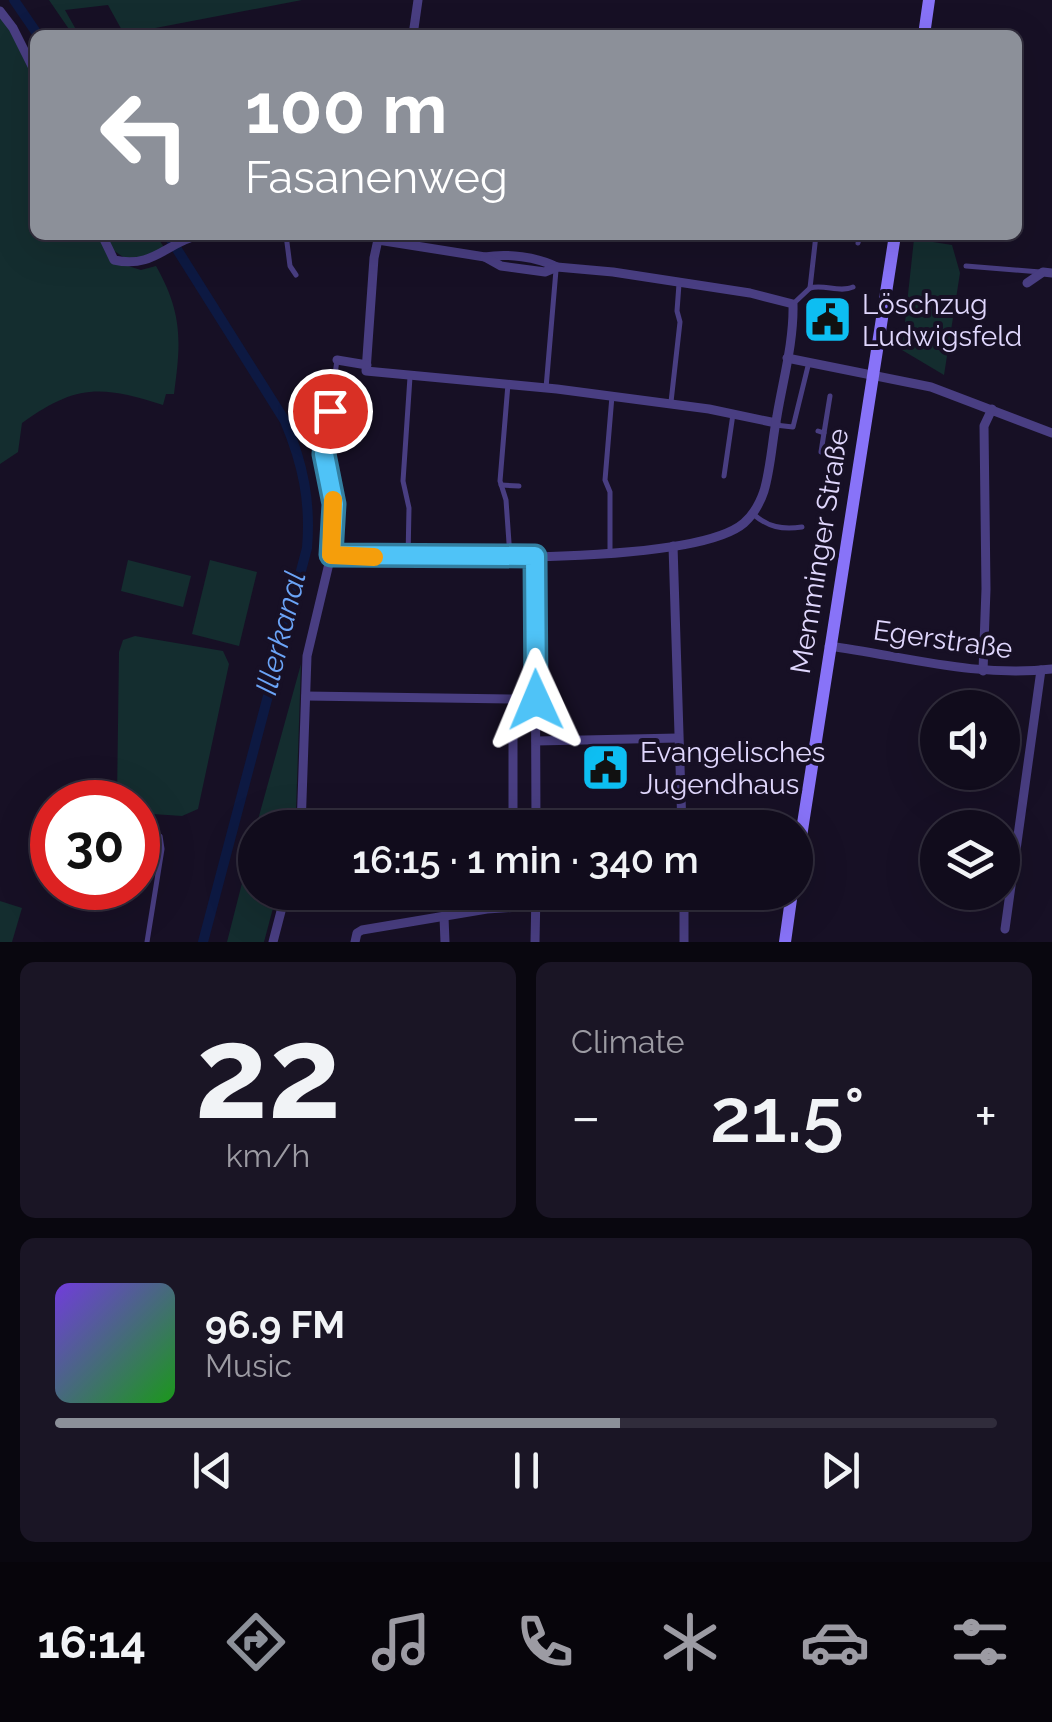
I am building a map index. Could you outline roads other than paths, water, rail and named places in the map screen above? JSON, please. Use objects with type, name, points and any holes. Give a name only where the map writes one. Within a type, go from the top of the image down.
[{"type":"main road","points":[[925,30],[929,0]]},
{"type":"main road","name":"Memminger Straße","points":[[804,810],[894,240]]},
{"type":"main road","points":[[785,942],[789,910]]},
{"type":"street","points":[[413,30],[418,0]]},
{"type":"street","points":[[0,11],[30,62]]},
{"type":"street","points":[[105,240],[117,261],[143,261],[188,240]]},
{"type":"street","points":[[378,240],[366,371],[612,396],[775,424]]},
{"type":"street","points":[[301,810],[307,656],[331,555],[535,556],[673,546],[727,534],[752,514],[764,493],[787,358],[793,304],[784,299],[557,267],[545,272],[501,266],[485,257],[389,240]]},
{"type":"street","points":[[1027,283],[1047,272]]},
{"type":"street","points":[[787,358],[873,372],[931,387],[1052,434]]},
{"type":"street","points":[[338,360],[366,365]]},
{"type":"street","points":[[983,671],[984,426],[992,408]]},
{"type":"street","points":[[673,546],[681,810]]},
{"type":"street","points":[[535,556],[536,810]]},
{"type":"street","name":"Egerstraße","points":[[828,646],[983,671],[1018,673],[1046,669]]},
{"type":"street","points":[[1006,929],[1046,669]]},
{"type":"street","points":[[306,696],[536,700]]},
{"type":"street","points":[[513,700],[513,810]]},
{"type":"street","points":[[536,742],[678,738]]},
{"type":"street","points":[[273,942],[281,910]]},
{"type":"street","points":[[355,942],[362,930],[482,910]]},
{"type":"street","points":[[535,942],[536,910]]},
{"type":"street","points":[[684,910],[684,942]]},
{"type":"street","points":[[444,917],[444,942]]},
{"type":"lane","points":[[287,240],[290,266],[296,275]]},
{"type":"lane","points":[[810,288],[815,240]]},
{"type":"lane","points":[[966,266],[1047,272]]},
{"type":"lane","points":[[546,388],[557,267]]},
{"type":"lane","points":[[670,404],[680,322],[676,312],[679,282]]},
{"type":"lane","points":[[793,304],[810,288],[853,287]]},
{"type":"lane","points":[[331,555],[334,504],[324,454],[338,360]]},
{"type":"lane","points":[[775,424],[795,428],[809,362]]},
{"type":"lane","points":[[408,558],[408,508],[403,481],[410,377]]},
{"type":"lane","points":[[508,384],[501,485],[506,500],[510,557]]},
{"type":"lane","points":[[610,552],[610,492],[605,480],[612,396]]},
{"type":"lane","points":[[821,452],[821,432],[830,396]]},
{"type":"lane","points":[[724,476],[733,414]]},
{"type":"lane","points":[[501,485],[518,486]]},
{"type":"lane","points":[[752,514],[776,528],[802,527]]},
{"type":"lane","points":[[160,836],[160,861]]},
{"type":"lane","points":[[147,942],[152,910]]},
{"type":"waterway","name":"Illerkanal","points":[[14,0],[35,30]]},
{"type":"waterway","name":"Illerkanal","points":[[171,240],[285,421],[301,468],[308,515],[307,548],[203,942]]},
{"type":"place","name":"Löschzug Ludwigsfeld","points":[[827,320]]},
{"type":"place","name":"Evangelisches Jugendhaus","points":[[605,768]]}]
